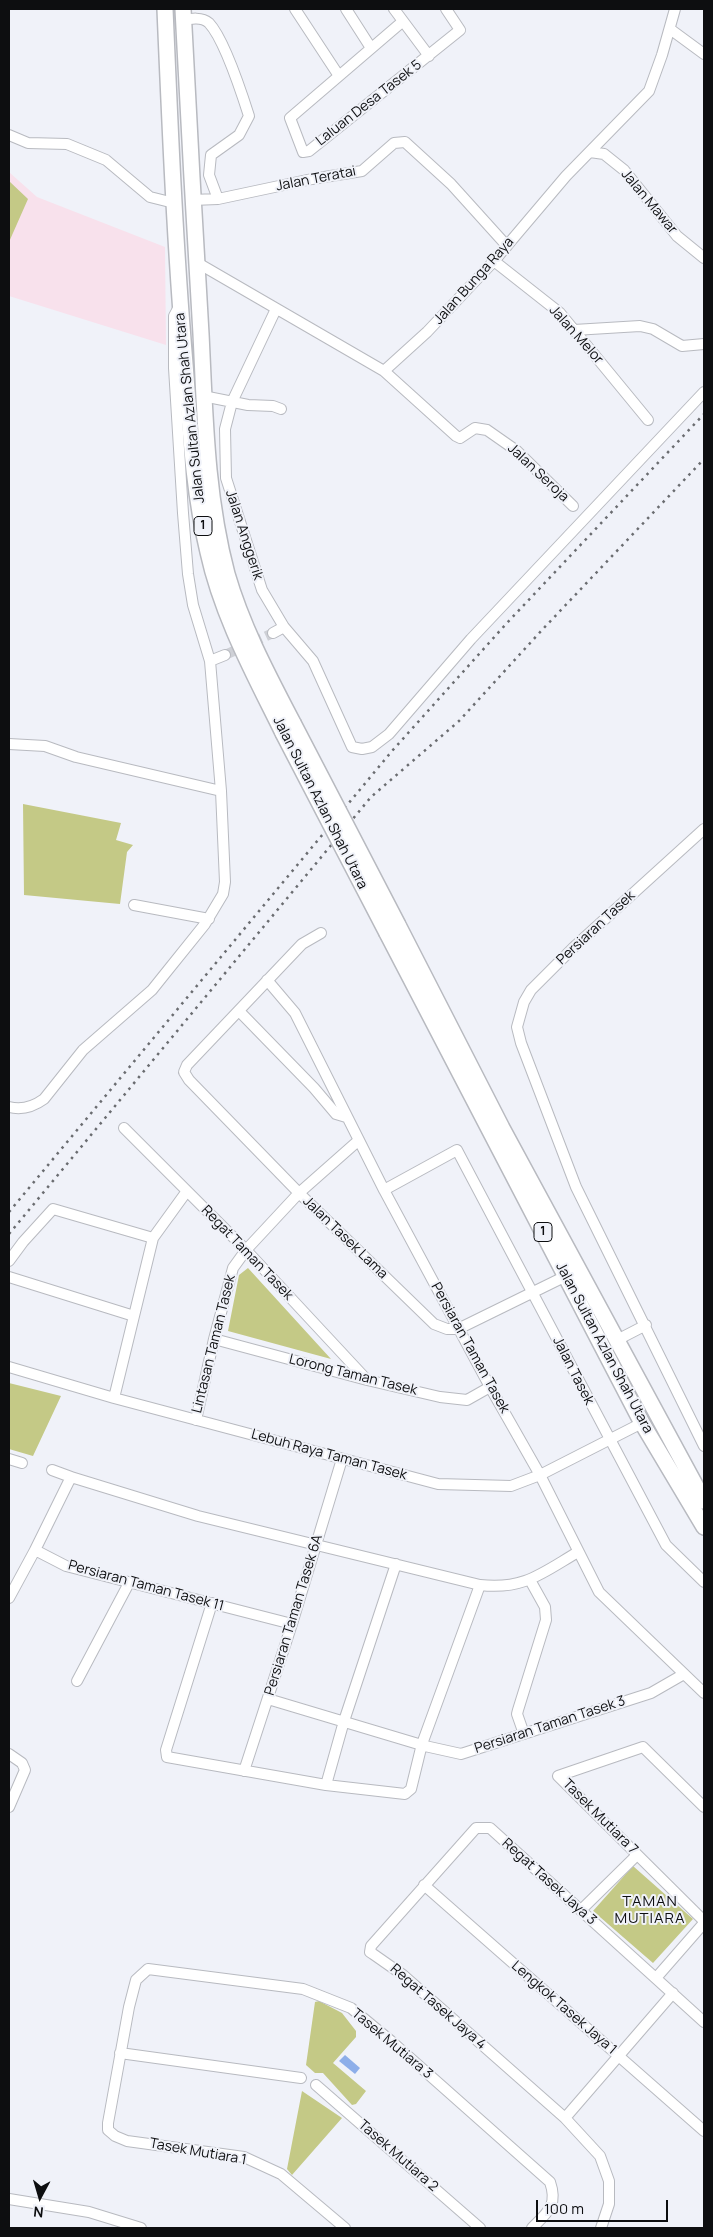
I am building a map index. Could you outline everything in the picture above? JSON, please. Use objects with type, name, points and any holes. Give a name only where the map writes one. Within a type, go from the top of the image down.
[{"type":"main road","name":"Jalan Sultan Azlan Shah Utara","points":[[165,9],[180,305],[198,500],[208,552],[226,611],[243,652],[288,728],[642,1423],[704,1528]]},
{"type":"main road","name":"Jalan Sultan Azlan Shah Utara","points":[[183,15],[203,396],[208,471],[216,526],[228,576],[244,623],[271,681],[288,728]]},
{"type":"main road","name":"Jalan Sultan Azlan Shah Utara","points":[[392,929],[704,1501]]},
{"type":"street","points":[[294,9],[339,76]]},
{"type":"street","points":[[346,9],[371,48]]},
{"type":"street","points":[[394,9],[429,56]]},
{"type":"street","name":"Laluan Desa Tasek 5","points":[[402,22],[290,118],[303,152],[309,151],[460,30],[446,9]]},
{"type":"street","name":"Jalan Bunga Raya","points":[[384,371],[427,332],[494,261],[566,176],[649,91],[670,28],[674,9]]},
{"type":"street","points":[[183,15],[208,22],[217,36],[239,85],[249,116],[239,135],[211,154],[209,175],[218,199]]},
{"type":"street","points":[[670,28],[704,54]]},
{"type":"street","points":[[9,135],[28,143],[67,144],[75,147],[106,160],[150,197],[174,203]]},
{"type":"street","name":"Jalan Teratai","points":[[192,200],[218,199],[312,179],[362,171],[394,143],[405,142],[451,184],[506,246]]},
{"type":"street","name":"Jalan Mawar","points":[[590,152],[604,154],[624,170],[677,236],[704,258]]},
{"type":"street","name":"Jalan Melor","points":[[494,261],[560,313],[648,420]]},
{"type":"street","points":[[196,262],[384,371]]},
{"type":"street","points":[[9,1107],[25,1108],[44,1099],[82,1050],[152,990],[209,918],[223,894],[225,882],[221,791],[210,661],[193,605],[188,574],[174,362],[174,316],[180,305]]},
{"type":"street","name":"Jalan Anggerik","points":[[276,309],[232,402],[225,429],[226,478],[262,590],[284,627],[313,661],[352,747],[362,749],[372,747],[390,734],[471,639],[704,392]]},
{"type":"street","points":[[574,330],[640,326],[653,329],[682,346],[704,344]]},
{"type":"street","points":[[174,362],[186,379]]},
{"type":"street","name":"Jalan Seroja","points":[[384,371],[456,436],[460,438],[475,428],[487,430],[495,435],[516,451],[573,506]]},
{"type":"street","points":[[203,396],[248,405],[273,406],[281,409]]},
{"type":"street","points":[[273,633],[284,627]]},
{"type":"street","points":[[210,661],[225,655]]},
{"type":"street","points":[[9,744],[45,746],[76,757],[221,791]]},
{"type":"street","name":"Persiaran Tasek","points":[[646,1325],[576,1187],[521,1043],[517,1027],[524,1002],[531,990],[573,948],[704,829]]},
{"type":"street","points":[[134,905],[209,918]]},
{"type":"street","points":[[320,933],[302,944],[239,1011],[314,1088],[336,1114],[346,1117]]},
{"type":"street","name":"Persiaran Taman Tasek","points":[[267,980],[295,1013],[384,1190],[458,1329],[540,1475],[599,1592],[704,1692]]},
{"type":"street","name":"Jalan Tasek Lama","points":[[239,1011],[187,1065],[184,1072],[188,1080],[299,1193],[434,1324],[447,1329],[458,1329]]},
{"type":"street","points":[[314,1088],[329,1082]]},
{"type":"street","name":"Regat Taman Tasek","points":[[124,1128],[246,1250],[367,1380]]},
{"type":"street","name":"Lintasan Taman Tasek","points":[[196,1420],[214,1339],[233,1268],[246,1250],[299,1193],[359,1140]]},
{"type":"street","name":"Jalan Tasek","points":[[384,1190],[457,1150],[666,1545],[704,1582]]},
{"type":"street","points":[[114,1398],[153,1238],[187,1192]]},
{"type":"street","points":[[9,1261],[23,1242],[53,1209],[153,1238]]},
{"type":"street","points":[[458,1329],[566,1276]]},
{"type":"street","points":[[9,1277],[134,1316]]},
{"type":"street","points":[[617,1340],[646,1325],[704,1446]]},
{"type":"street","name":"Lorong Taman Tasek","points":[[214,1339],[367,1380],[458,1400],[474,1397],[490,1387]]},
{"type":"street","name":"Lebuh Raya Taman Tasek","points":[[9,1367],[114,1398],[438,1484],[506,1487],[540,1475],[642,1423]]},
{"type":"street","points":[[9,1459],[22,1463]]},
{"type":"street","name":"Persiaran Taman Tasek 6A","points":[[244,1771],[292,1624],[342,1459]]},
{"type":"street","points":[[52,1470],[170,1508],[480,1585],[510,1586],[530,1580],[578,1552]]},
{"type":"street","points":[[9,1598],[36,1550],[71,1477]]},
{"type":"street","name":"Persiaran Taman Tasek 11","points":[[36,1550],[66,1566],[292,1624]]},
{"type":"street","points":[[326,1785],[344,1721],[396,1564]]},
{"type":"street","points":[[524,1734],[518,1710],[546,1620],[545,1607],[530,1580]]},
{"type":"street","points":[[77,1681],[129,1583]]},
{"type":"street","points":[[212,1603],[166,1750],[167,1757],[326,1785],[408,1794],[411,1789],[422,1744],[480,1585]]},
{"type":"street","name":"Persiaran Taman Tasek 3","points":[[268,1699],[461,1754],[651,1693],[684,1674]]},
{"type":"street","name":"Tasek Mutiara 7","points":[[704,1807],[643,1747],[558,1776],[704,1922]]},
{"type":"street","points":[[9,1754],[22,1763],[25,1770],[9,1807]]},
{"type":"street","name":"Regat Tasek Jaya 4","points":[[481,1827],[476,1828],[424,1885],[371,1946],[370,1952],[403,1975],[565,2118]]},
{"type":"street","name":"Regat Tasek Jaya 3","points":[[481,1827],[490,1828],[704,2022]]},
{"type":"street","points":[[581,1910],[638,1855]]},
{"type":"street","name":"Lengkok Tasek Jaya 1","points":[[424,1885],[704,2131]]},
{"type":"street","points":[[656,1978],[704,1922]]},
{"type":"street","name":"Tasek Mutiara 3","points":[[120,2053],[136,1980],[148,1969],[303,1989],[351,2008],[392,2041],[550,2182],[553,2191],[553,2203],[549,2211],[532,2228]]},
{"type":"street","points":[[601,2228],[609,2204],[609,2181],[600,2156],[565,2118],[673,1993]]},
{"type":"street","points":[[120,2053],[301,2078]]},
{"type":"street","name":"Tasek Mutiara 1","points":[[120,2053],[108,2123],[108,2130],[115,2136],[127,2141],[244,2157],[281,2174],[345,2228]]},
{"type":"street","name":"Tasek Mutiara 2","points":[[316,2085],[480,2228]]},
{"type":"street","points":[[9,2198],[89,2212],[141,2228]]},
{"type":"shaded area","points":[[9,172],[37,197],[165,247],[166,345],[9,296]]},
{"type":"green space","points":[[9,181],[28,199],[9,242]]},
{"type":"green space","points":[[23,804],[121,823],[116,840],[133,845],[127,852],[120,904],[24,895]]},
{"type":"green space","points":[[248,1268],[331,1359],[228,1331],[239,1275]]},
{"type":"green space","points":[[9,1383],[61,1396],[33,1456],[9,1449]]},
{"type":"green space","points":[[633,1866],[693,1919],[653,1963],[593,1911]]},
{"type":"green space","points":[[319,2001],[342,2013],[356,2031],[356,2037],[333,2063],[366,2091],[356,2104],[352,2105],[323,2073],[315,2073],[306,2065],[315,2002]]},
{"type":"green space","points":[[302,2091],[342,2118],[292,2175],[287,2169]]},
{"type":"water","points":[[345,2055],[360,2068],[355,2074],[339,2061]]},
{"type":"tunnel","points":[[225,655],[273,633]]},
{"type":"railway","points":[[9,1212],[392,751],[506,624],[704,414]]},
{"type":"railway","points":[[9,1234],[371,797],[459,721],[542,630],[704,459]]},
{"type":"district","name":"TAMAN MUTIARA","points":[[650,1910]]}]
